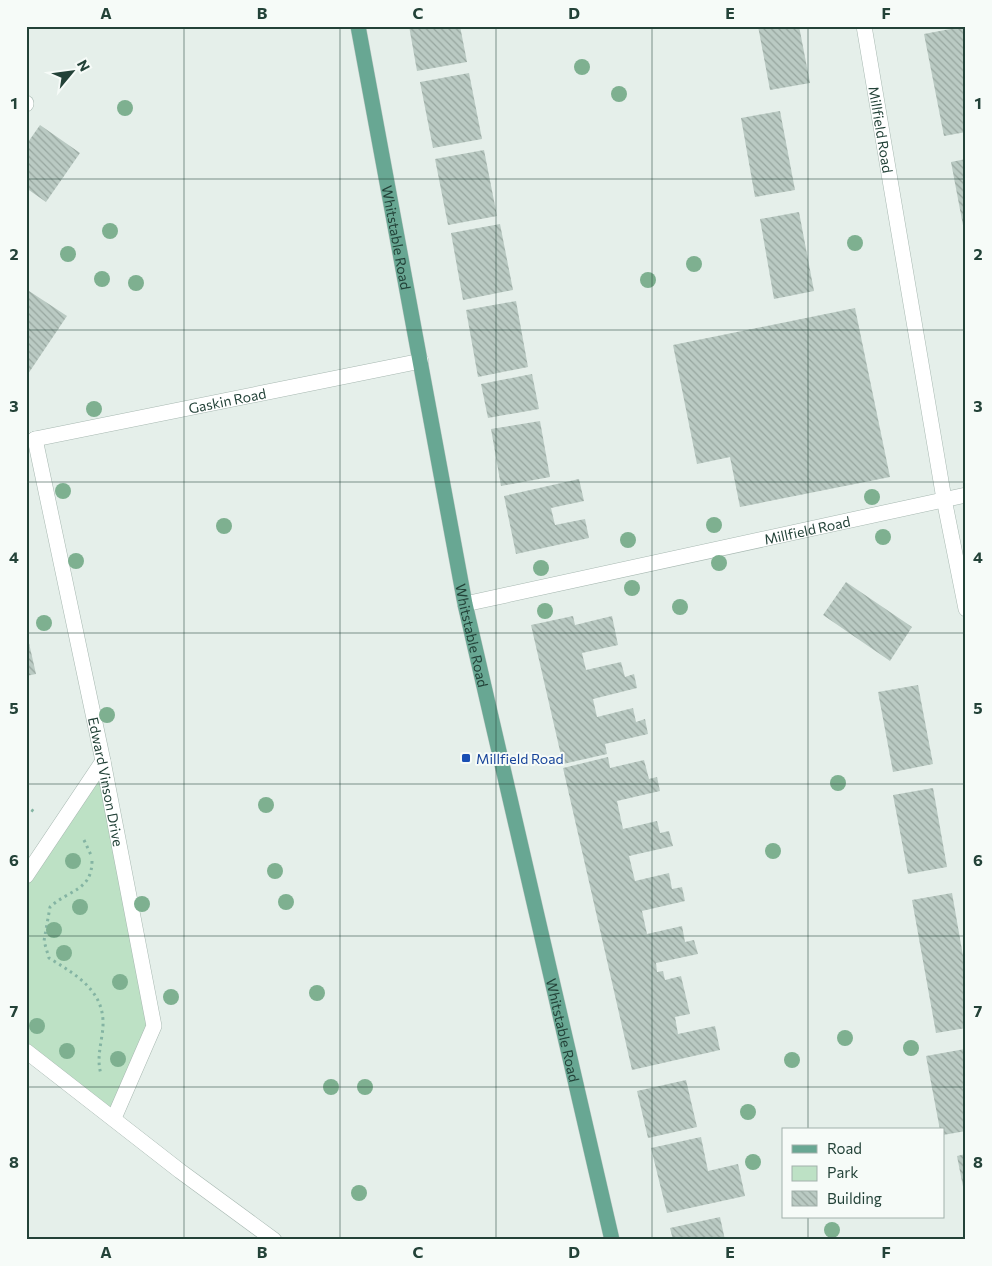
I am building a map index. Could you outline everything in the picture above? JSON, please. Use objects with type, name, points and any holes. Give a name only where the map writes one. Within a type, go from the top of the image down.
[{"type":"main road","name":"Whitstable Road","points":[[358,26],[465,604],[612,1240]]},
{"type":"street","name":"Millfield Road","points":[[864,26],[944,499],[966,609]]},
{"type":"street","name":"Gaskin Road","points":[[30,436],[421,361]]},
{"type":"street","name":"Edward Vinson Drive","points":[[30,436],[103,761],[154,1026],[114,1118]]},
{"type":"street","points":[[944,499],[966,495]]},
{"type":"street","name":"Millfield Road","points":[[465,604],[944,499]]},
{"type":"street","points":[[26,876],[70,813],[103,761]]},
{"type":"street","points":[[26,1051],[180,1171],[274,1240]]},
{"type":"path","points":[[70,813],[92,856],[92,865],[88,882],[83,887],[67,894],[50,907],[44,941],[49,958],[66,969],[95,993],[101,1006],[104,1017],[98,1065],[114,1118]]},
{"type":"green space","points":[[103,761],[154,1026],[114,1118],[26,1051],[26,876]]},
{"type":"building","points":[[409,26],[460,26],[467,62],[417,71]]},
{"type":"building","points":[[758,26],[799,26],[810,83],[770,90]]},
{"type":"building","points":[[966,26],[966,132],[944,136],[924,34]]},
{"type":"building","points":[[469,73],[482,139],[433,148],[420,82]]},
{"type":"building","points":[[780,111],[795,190],[755,197],[741,118]]},
{"type":"building","points":[[40,125],[80,153],[46,202],[26,188],[26,145]]},
{"type":"building","points":[[484,150],[497,216],[448,225],[435,159]]},
{"type":"building","points":[[966,159],[966,236],[965,236],[951,162]]},
{"type":"building","points":[[799,212],[814,291],[774,299],[760,219]]},
{"type":"building","points":[[500,224],[513,290],[463,300],[451,233]]},
{"type":"building","points":[[26,289],[67,316],[26,377]]},
{"type":"building","points":[[516,301],[528,367],[478,377],[466,310]]},
{"type":"building","points":[[855,308],[890,477],[740,507],[730,457],[697,464],[673,345]]},
{"type":"building","points":[[532,374],[539,409],[488,418],[481,384]]},
{"type":"building","points":[[540,421],[550,477],[501,486],[491,429]]},
{"type":"building","points":[[579,479],[584,501],[551,508],[555,525],[585,519],[589,538],[516,554],[504,496]]},
{"type":"building","points":[[846,582],[912,627],[890,661],[823,615]]},
{"type":"building","points":[[573,616],[575,625],[612,616],[618,645],[582,653],[586,670],[621,662],[625,677],[634,674],[637,688],[593,699],[597,717],[633,708],[636,722],[645,719],[648,734],[605,744],[607,754],[563,764],[531,625]]},
{"type":"building","points":[[26,630],[36,674],[26,676]]},
{"type":"building","points":[[918,685],[933,764],[893,772],[878,692]]},
{"type":"building","points":[[608,757],[610,768],[644,760],[649,779],[657,777],[660,791],[617,801],[623,829],[657,821],[660,833],[669,831],[673,846],[629,856],[635,881],[669,873],[672,889],[682,887],[685,901],[642,911],[647,934],[682,926],[685,942],[694,940],[698,954],[656,963],[657,972],[663,971],[665,980],[681,976],[690,1014],[675,1017],[678,1034],[715,1026],[720,1050],[632,1070],[563,768]]},
{"type":"building","points":[[933,788],[947,867],[908,874],[893,795]]},
{"type":"building","points":[[952,893],[966,973],[966,1028],[936,1033],[912,900]]},
{"type":"building","points":[[965,1049],[966,1131],[944,1135],[944,1128],[940,1128],[926,1056]]},
{"type":"building","points":[[686,1080],[697,1127],[648,1138],[637,1091]]},
{"type":"building","points":[[701,1137],[708,1171],[738,1164],[745,1196],[667,1213],[651,1148]]},
{"type":"building","points":[[966,1154],[966,1197],[965,1197],[957,1156]]},
{"type":"building","points":[[720,1217],[725,1240],[673,1240],[670,1228]]},
{"type":"place","name":"Millfield Road","points":[[466,758]]}]
